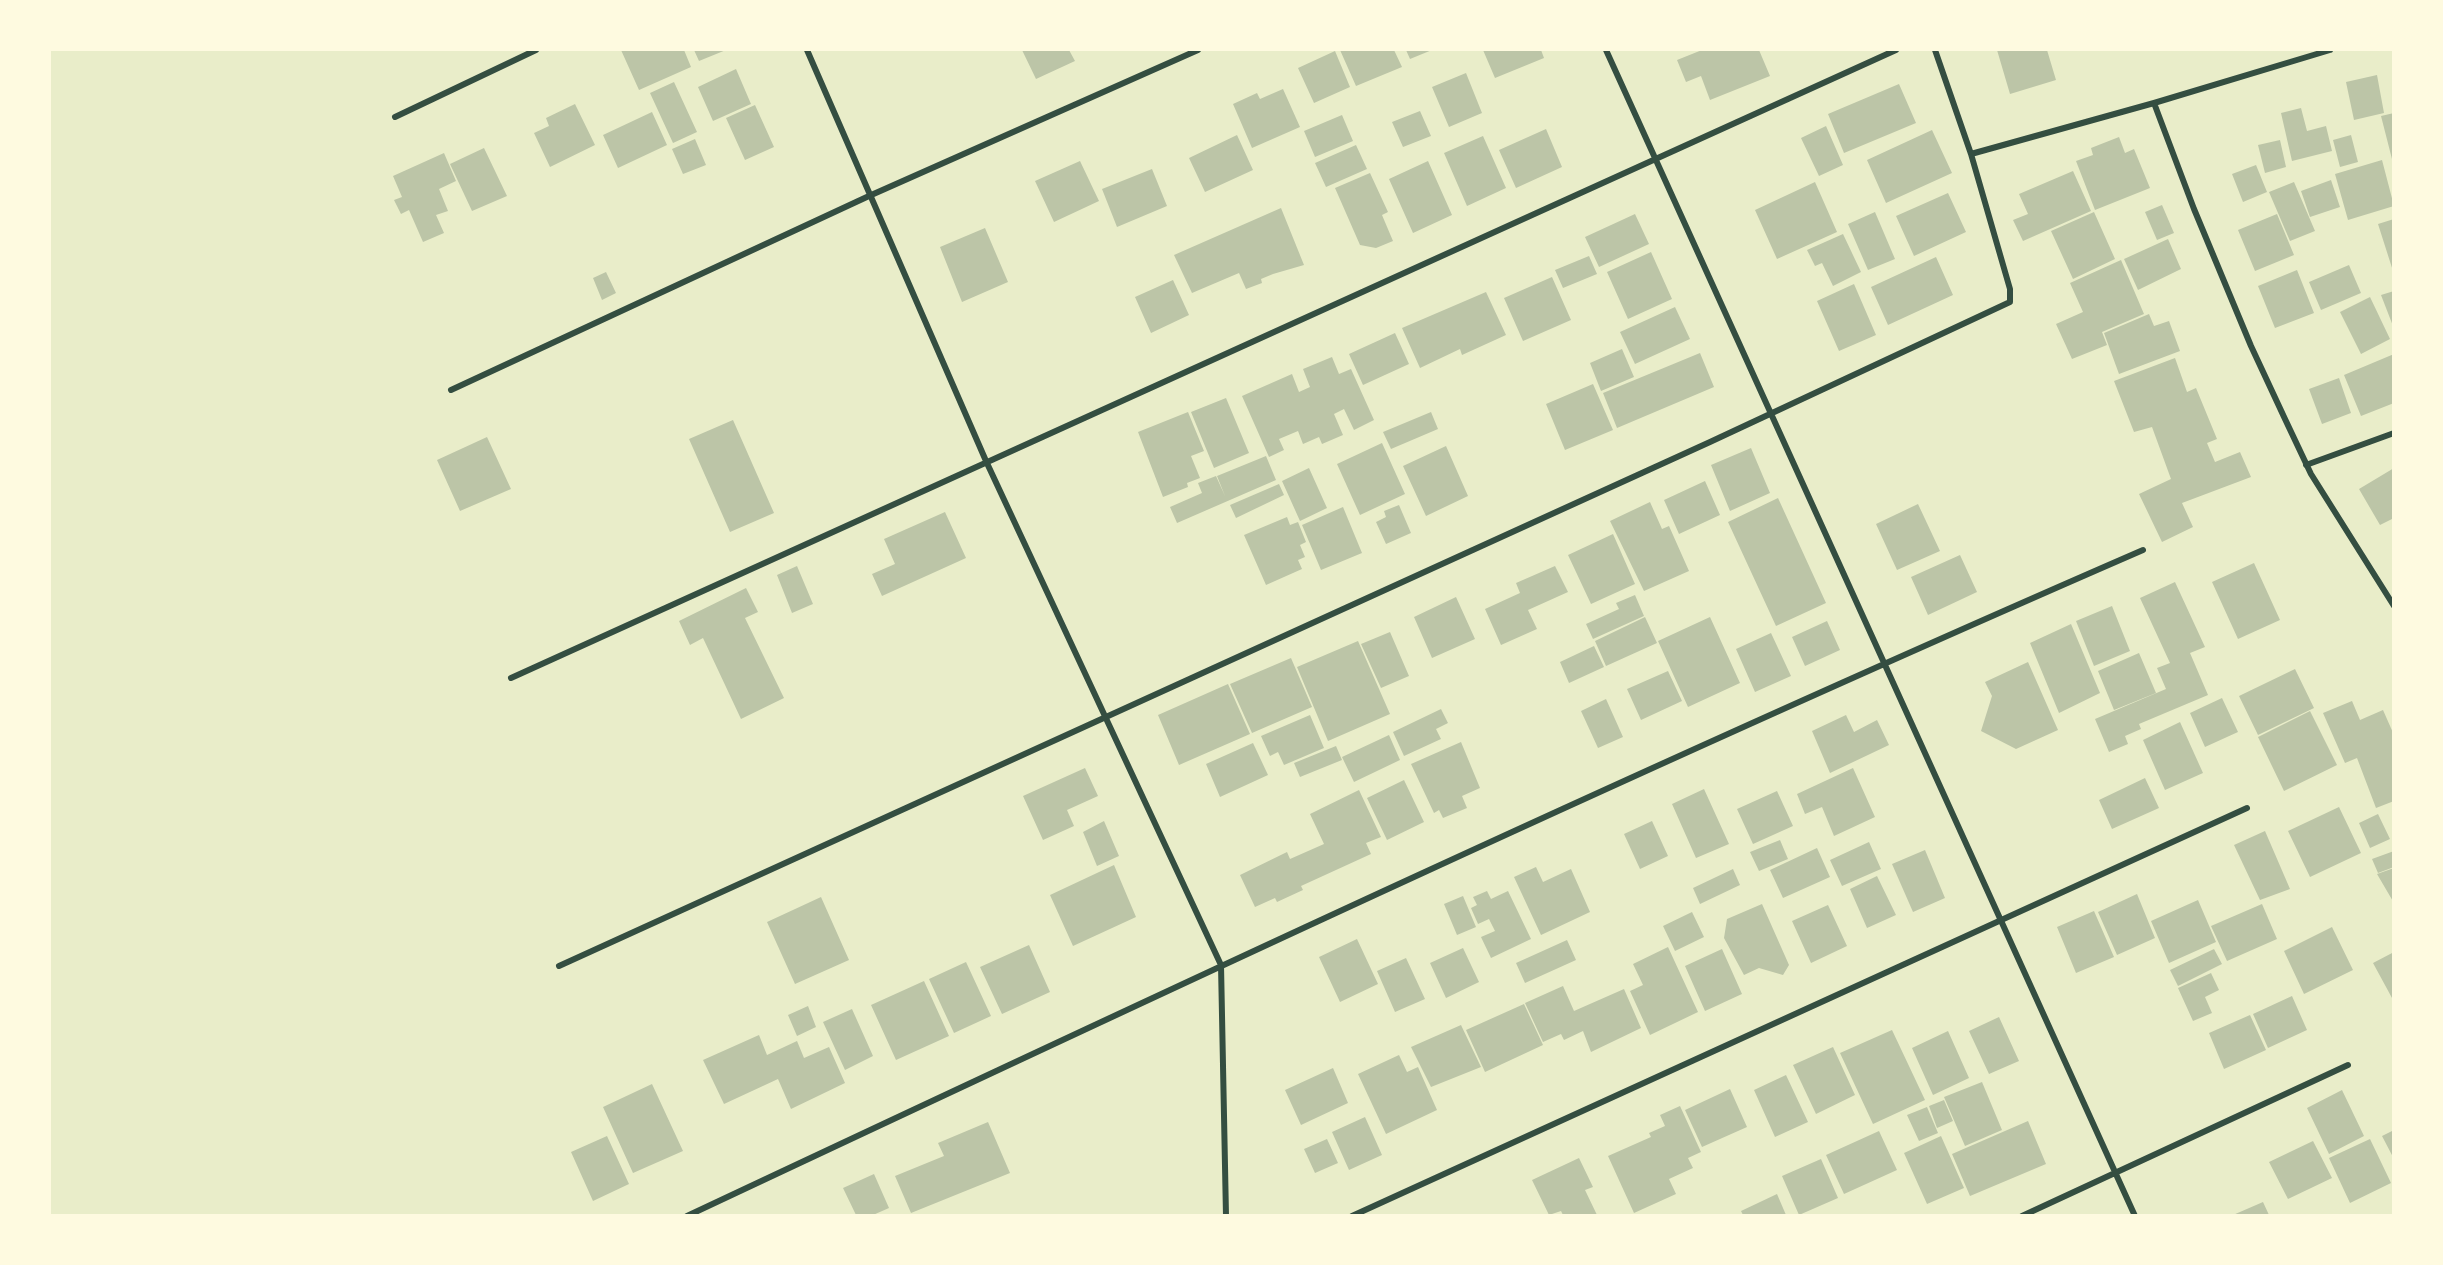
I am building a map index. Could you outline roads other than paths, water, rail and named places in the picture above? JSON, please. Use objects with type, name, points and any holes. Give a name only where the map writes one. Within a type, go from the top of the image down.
[{"type":"street","points":[[395,117],[536,50]]},
{"type":"street","points":[[807,50],[986,461],[1221,965],[1226,1215]]},
{"type":"street","points":[[451,390],[869,196],[1198,50]]},
{"type":"street","points":[[1606,50],[2135,1215]]},
{"type":"street","points":[[511,678],[1896,50]]},
{"type":"street","points":[[559,966],[1772,413],[2010,302],[2010,289],[1971,154],[1935,50]]},
{"type":"street","points":[[1971,154],[2154,103],[2330,50]]},
{"type":"street","points":[[2154,103],[2194,209],[2251,346],[2306,465],[2394,606]]},
{"type":"street","points":[[2306,465],[2394,433]]},
{"type":"street","points":[[687,1215],[1221,965],[1884,663],[2143,550]]},
{"type":"street","points":[[1352,1215],[2247,808]]},
{"type":"street","points":[[2022,1215],[2348,1065]]}]
